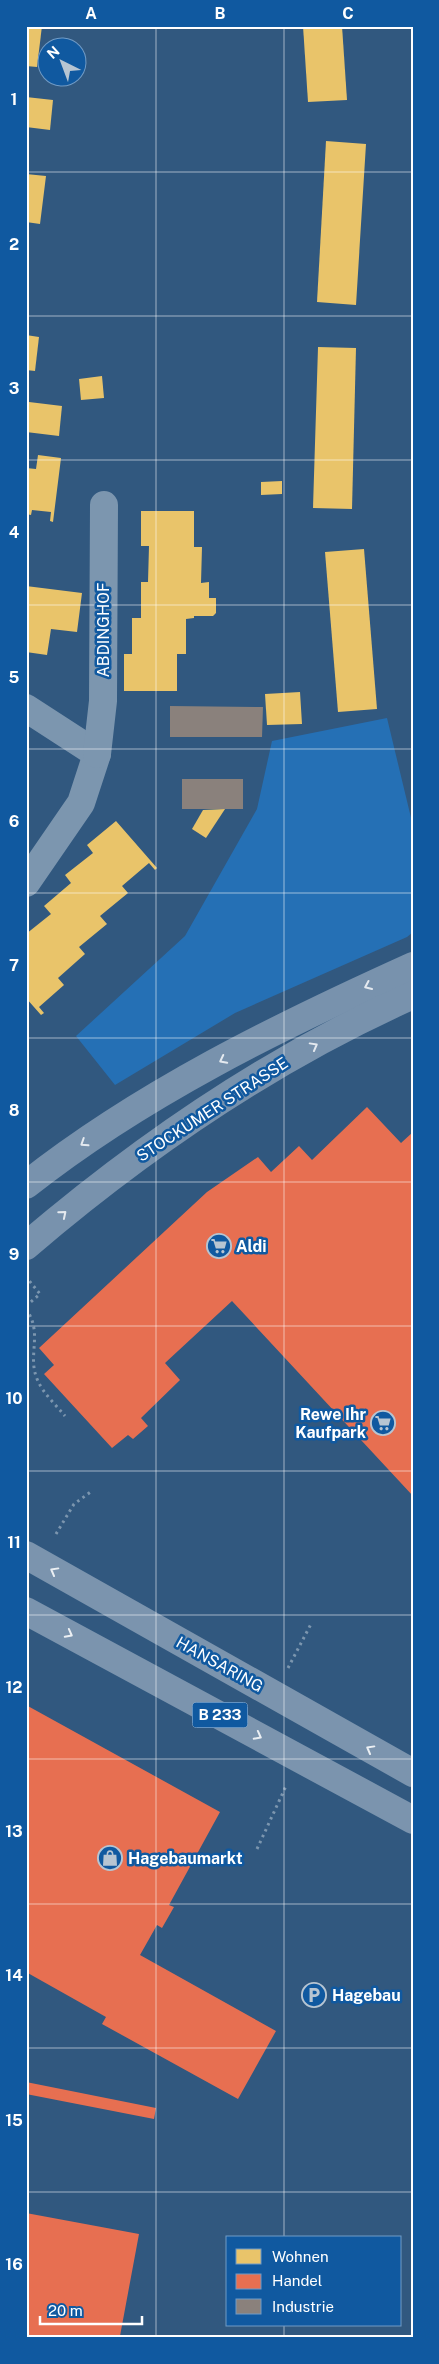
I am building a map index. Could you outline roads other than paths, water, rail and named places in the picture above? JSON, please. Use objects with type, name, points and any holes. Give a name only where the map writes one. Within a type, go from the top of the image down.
[{"type":"main road","name":"STOCKUMER STRASSE","points":[[26,1185],[54,1163],[145,1104],[196,1074],[347,996],[413,966]]},
{"type":"main road","name":"STOCKUMER STRASSE","points":[[26,1246],[116,1172],[235,1090],[312,1046],[413,995]]},
{"type":"main road","name":"HANSARING","points":[[26,1555],[413,1773]]},
{"type":"main road","name":"B 233","points":[[26,1611],[413,1820]]},
{"type":"street","name":"ABDINGHOF","points":[[26,884],[81,803],[96,754],[103,701],[104,505]]},
{"type":"street","points":[[26,708],[96,754]]},
{"type":"place","name":"Aldi","points":[[219,1246]]},
{"type":"place","name":"Rewe Ihr Kaufpark","points":[[383,1423]]},
{"type":"place","name":"Hagebaumarkt","points":[[110,1858]]},
{"type":"place","name":"Hagebau","points":[[314,1995]]}]
